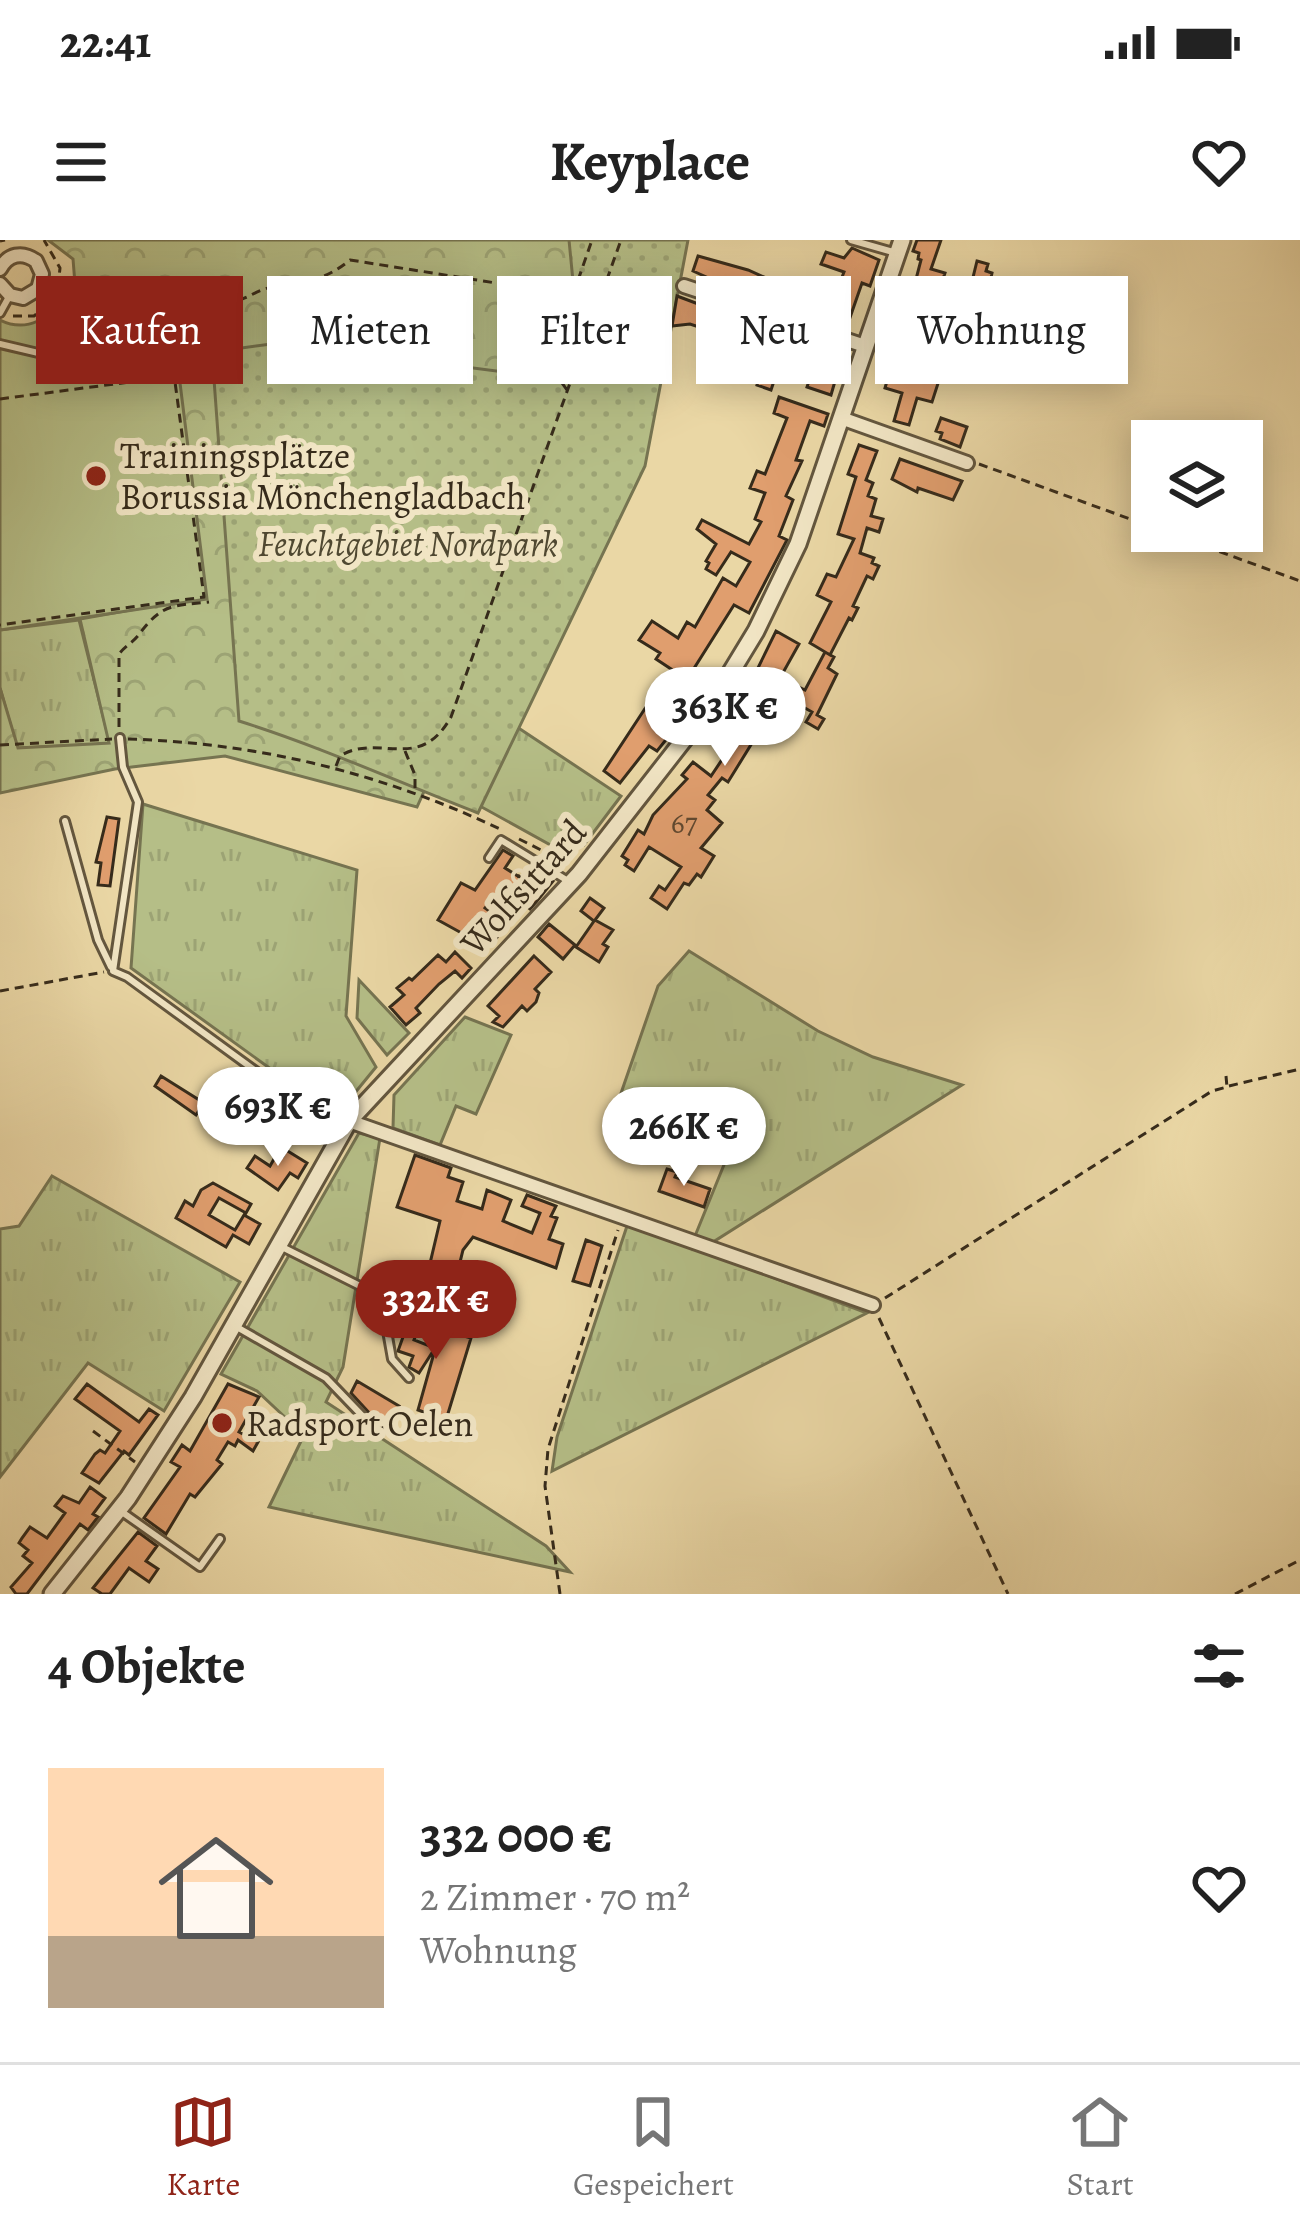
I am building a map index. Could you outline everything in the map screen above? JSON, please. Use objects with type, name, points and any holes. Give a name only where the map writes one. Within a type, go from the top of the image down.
[{"type":"street","points":[[6,240],[5,263],[28,256]]},
{"type":"street","points":[[0,284],[10,296],[26,297],[40,286],[40,267],[28,256],[25,240]]},
{"type":"street","name":"Wolfsittard","points":[[52,1594],[119,1510],[193,1397],[345,1127],[576,878],[735,668],[798,544],[899,247]]},
{"type":"street","points":[[684,286],[865,346]]},
{"type":"street","points":[[841,418],[967,463]]},
{"type":"street","points":[[345,1127],[623,1214],[873,1306]]},
{"type":"lane","name":"Wolfsittard","points":[[851,240],[899,247]]},
{"type":"lane","points":[[0,312],[10,296]]},
{"type":"lane","points":[[0,344],[36,352]]},
{"type":"lane","points":[[113,970],[138,802],[123,767],[120,739]]},
{"type":"lane","points":[[65,821],[98,940],[113,970],[345,1127]]},
{"type":"lane","points":[[489,858],[501,840],[576,878]]},
{"type":"lane","points":[[277,1244],[358,1285],[477,1314]]},
{"type":"lane","points":[[358,1285],[384,1314],[392,1359],[409,1378]]},
{"type":"lane","points":[[232,1324],[326,1378],[375,1429]]},
{"type":"lane","points":[[119,1510],[200,1567],[220,1539]]},
{"type":"path","points":[[579,276],[592,240]]},
{"type":"path","points":[[336,766],[340,756],[353,749],[405,751],[431,740],[451,717],[621,240]]},
{"type":"path","points":[[243,298],[277,285],[320,280],[350,260],[497,283]]},
{"type":"path","points":[[0,399],[168,377],[175,382],[204,597],[0,625]]},
{"type":"path","points":[[563,384],[568,391]]},
{"type":"path","points":[[967,463],[1131,520]]},
{"type":"path","points":[[1221,552],[1300,581]]},
{"type":"path","points":[[120,739],[119,654],[164,607],[209,602]]},
{"type":"path","points":[[0,745],[120,739],[249,749],[336,766],[497,827]]},
{"type":"path","points":[[405,751],[416,775],[415,794]]},
{"type":"path","points":[[519,838],[568,863],[576,878]]},
{"type":"path","points":[[0,991],[113,970]]},
{"type":"path","points":[[1008,1594],[873,1306],[1212,1091],[1300,1069]]},
{"type":"path","points":[[1226,1076],[1227,1087]]},
{"type":"path","points":[[560,1594],[545,1486],[548,1449],[623,1214]]},
{"type":"path","points":[[93,1431],[146,1471]]},
{"type":"path","points":[[1234,1594],[1300,1560]]},
{"type":"green space","name":"Feuchtgebiet Nordpark","points":[[48,240],[673,240],[657,276],[497,276],[497,384],[608,384],[417,807],[225,756],[115,769],[0,793],[0,688],[18,748],[109,743],[80,619],[203,597],[100,384],[243,384],[243,276],[74,276],[73,259]]},
{"type":"green space","name":"Feuchtgebiet Nordpark","points":[[569,240],[688,240],[672,324],[672,276],[572,276]]},
{"type":"green space","name":"Trainingsplätze Borussia Mönchengladbach","points":[[0,320],[36,321],[36,384],[180,384],[207,599],[0,630]]},
{"type":"green space","name":"Feuchtgebiet Nordpark","points":[[267,345],[267,384],[473,384],[473,368],[497,371],[497,384],[661,384],[645,466],[478,813],[239,721],[214,384],[243,384],[243,348]]},
{"type":"green space","points":[[79,620],[110,744],[17,748],[0,688],[0,630]]},
{"type":"green space","points":[[517,727],[621,796],[584,845],[568,833],[556,848],[478,805]]},
{"type":"green space","points":[[143,804],[357,870],[346,1016],[376,1067],[336,1116],[131,968]]},
{"type":"green space","points":[[689,951],[818,1031],[873,1057],[962,1085],[713,1242],[695,1236],[730,1150],[619,1099],[658,986]]},
{"type":"green space","points":[[359,980],[409,1033],[387,1055],[357,1018]]},
{"type":"green space","points":[[465,1017],[511,1035],[476,1114],[456,1106],[440,1145],[393,1128],[394,1095]]},
{"type":"green space","points":[[359,1133],[380,1138],[343,1367],[326,1402],[546,1546],[570,1572],[269,1507],[304,1435],[257,1391],[221,1374]]},
{"type":"green space","points":[[52,1176],[240,1282],[164,1411],[88,1363],[0,1477],[0,1229],[19,1226]]},
{"type":"green space","points":[[628,1223],[867,1313],[552,1471],[557,1437]]},
{"type":"building","points":[[917,240],[941,240],[931,269],[944,276],[917,276],[921,260],[913,251]]},
{"type":"building","points":[[852,248],[879,260],[870,286],[862,283],[851,315],[851,276],[821,264],[826,252],[844,258]]},
{"type":"building","points":[[698,256],[762,276],[704,276],[693,271]]},
{"type":"building","points":[[977,261],[988,264],[986,271],[991,276],[973,276]]},
{"type":"building","points":[[677,296],[696,303],[696,326],[672,326]]},
{"type":"building","points":[[808,384],[834,384],[831,395]]},
{"type":"building","points":[[886,384],[938,384],[932,402],[917,398],[909,425],[894,421],[902,393],[885,388]]},
{"type":"building","points":[[779,397],[828,414],[824,426],[810,421],[796,460],[802,461],[786,496],[793,500],[779,536],[787,540],[749,613],[734,605],[664,716],[677,726],[657,751],[649,746],[620,783],[604,771],[671,669],[656,659],[660,653],[639,640],[652,621],[678,638],[687,622],[695,627],[723,578],[736,586],[750,562],[731,552],[716,575],[706,569],[716,544],[697,529],[702,520],[749,544],[761,522],[755,519],[765,493],[750,488],[757,471],[765,474],[787,418],[774,413]]},
{"type":"building","points":[[941,418],[967,427],[960,447],[940,439],[942,433],[936,431]]},
{"type":"building","points":[[859,445],[877,451],[866,480],[873,483],[868,496],[876,499],[871,516],[883,519],[879,532],[867,528],[860,553],[874,558],[872,563],[879,566],[873,579],[867,576],[853,606],[858,608],[830,655],[810,643],[831,602],[817,595],[827,574],[836,577],[854,539],[838,534],[856,477],[848,474]]},
{"type":"building","points":[[900,459],[962,481],[953,500],[918,488],[917,492],[892,479]]},
{"type":"building","points":[[776,631],[799,644],[780,678],[805,690],[825,652],[834,657],[828,668],[837,674],[817,715],[824,719],[818,729],[806,722],[812,712],[789,699],[773,726],[765,722],[728,782],[722,778],[708,795],[715,800],[707,810],[722,823],[701,848],[714,856],[701,877],[697,874],[689,885],[684,883],[667,909],[651,898],[659,886],[665,890],[681,867],[649,847],[634,871],[622,856],[638,830],[644,834],[653,815],[687,779],[682,775],[693,762],[711,776],[746,724],[734,717]]},
{"type":"building","points":[[107,817],[119,819],[110,886],[98,885],[101,863],[96,862]]},
{"type":"building","points":[[503,850],[513,856],[505,868],[521,878],[531,867],[553,881],[530,909],[502,887],[485,908],[507,924],[495,940],[481,931],[476,941],[438,920],[461,883],[475,890]]},
{"type":"building","points":[[590,898],[604,908],[595,920],[613,930],[599,962],[576,947],[594,921],[581,911]]},
{"type":"building","points":[[549,924],[575,945],[563,959],[538,937]]},
{"type":"building","points":[[455,952],[471,968],[462,978],[455,971],[439,984],[406,1025],[390,1007],[404,995],[397,988],[438,955],[446,962]]},
{"type":"building","points":[[534,956],[551,972],[535,989],[539,993],[536,1002],[527,1011],[522,1006],[503,1027],[493,1022],[499,1016],[488,1006]]},
{"type":"building","points":[[161,1076],[204,1103],[196,1115],[155,1086]]},
{"type":"building","points":[[286,1150],[307,1163],[298,1178],[290,1173],[278,1190],[247,1168],[255,1156],[270,1166],[278,1152],[283,1156]]},
{"type":"building","points":[[415,1155],[451,1168],[448,1177],[463,1182],[457,1201],[482,1209],[487,1190],[511,1200],[503,1221],[532,1233],[540,1213],[522,1206],[527,1195],[556,1206],[549,1239],[563,1244],[556,1268],[473,1237],[463,1250],[451,1299],[423,1293],[440,1221],[397,1207]]},
{"type":"building","points":[[667,1169],[677,1172],[675,1177],[710,1189],[704,1207],[659,1191]]},
{"type":"building","points":[[213,1183],[251,1204],[246,1213],[219,1198],[209,1215],[235,1230],[244,1215],[260,1224],[249,1244],[233,1235],[226,1247],[176,1218],[185,1201],[193,1206],[201,1190]]},
{"type":"building","points":[[586,1240],[602,1246],[590,1286],[573,1281]]},
{"type":"building","points":[[414,1306],[446,1314],[444,1321],[453,1324],[450,1332],[471,1338],[446,1420],[418,1410],[443,1321],[423,1316],[414,1340],[435,1348],[419,1373],[409,1367],[413,1356],[398,1351]]},
{"type":"building","points":[[357,1381],[399,1406],[384,1429],[351,1393]]},
{"type":"building","points":[[87,1384],[139,1422],[149,1409],[158,1415],[129,1455],[124,1451],[99,1483],[82,1473],[95,1454],[105,1453],[120,1431],[75,1399]]},
{"type":"building","points":[[228,1384],[259,1397],[239,1432],[258,1442],[253,1451],[238,1440],[235,1446],[228,1442],[217,1460],[222,1464],[195,1497],[190,1494],[166,1534],[144,1518],[180,1467],[171,1462],[182,1445],[190,1451]]},
{"type":"building","points":[[90,1487],[105,1498],[93,1514],[98,1517],[88,1530],[80,1524],[27,1594],[16,1594],[11,1587],[32,1563],[23,1556],[28,1550],[19,1543],[22,1538],[30,1527],[47,1538],[65,1513],[55,1506],[63,1496],[79,1503]]},
{"type":"building","points":[[138,1532],[157,1546],[146,1561],[158,1569],[149,1582],[129,1568],[110,1594],[93,1588]]},
{"type":"place","name":"Trainingsplätze Borussia Mönchengladbach","points":[[96,476]]},
{"type":"place","name":"Radsport Oelen","points":[[222,1423]]}]
